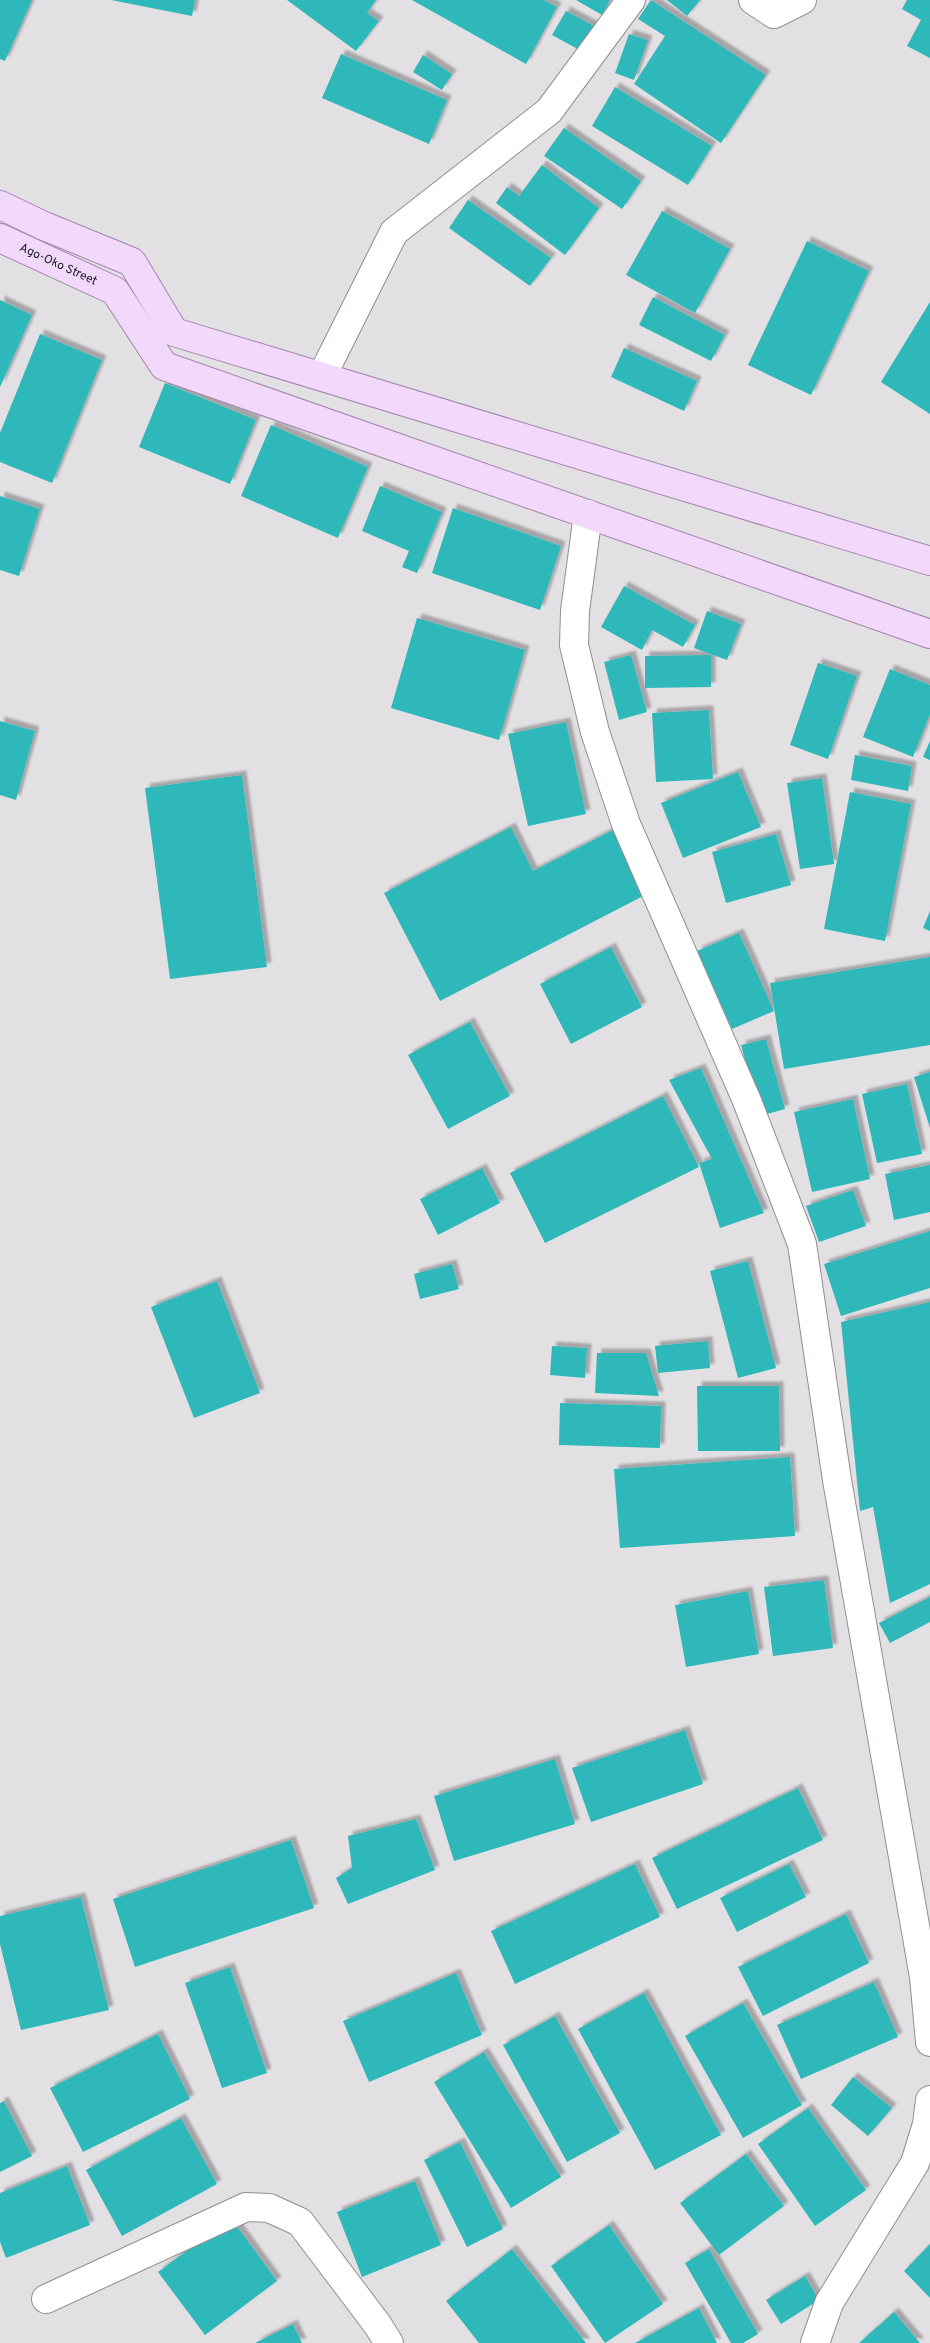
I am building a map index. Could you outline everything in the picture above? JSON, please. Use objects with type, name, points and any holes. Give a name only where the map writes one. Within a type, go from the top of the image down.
[{"type":"main road","points":[[0,205],[44,226],[132,262],[174,332],[930,561]]},
{"type":"main road","name":"Ago-Oko Street","points":[[0,238],[115,291],[164,366],[588,514]]},
{"type":"main road","points":[[588,514],[930,634]]},
{"type":"street","points":[[322,376],[394,232],[549,112],[631,0]]},
{"type":"street","points":[[753,0],[774,14],[802,0]]},
{"type":"street","points":[[588,514],[575,611],[574,645],[595,732],[626,824],[748,1101],[802,1244],[837,1480],[924,1977],[930,2042]]},
{"type":"street","points":[[814,2342],[829,2303],[915,2163],[926,2124],[930,2100]]},
{"type":"street","points":[[46,2299],[246,2207],[269,2208],[300,2222],[377,2324],[389,2343]]},
{"type":"building","points":[[0,0],[32,0],[5,61],[0,59]]},
{"type":"building","points":[[111,0],[195,0],[192,16]]},
{"type":"building","points":[[287,0],[376,0],[367,13],[379,21],[356,51]]},
{"type":"building","points":[[412,0],[544,0],[557,7],[526,64]]},
{"type":"building","points":[[576,0],[610,0],[602,15]]},
{"type":"building","points":[[651,0],[766,75],[721,143],[634,84],[665,36],[638,19]]},
{"type":"building","points":[[667,0],[700,0],[687,16]]},
{"type":"building","points":[[907,0],[930,0],[930,58],[907,46],[921,20],[902,9]]},
{"type":"building","points":[[566,11],[598,28],[585,53],[552,35]]},
{"type":"building","points":[[629,34],[648,40],[634,80],[615,73]]},
{"type":"building","points":[[341,54],[447,100],[429,144],[322,98]]},
{"type":"building","points":[[423,55],[452,74],[442,90],[413,72]]},
{"type":"building","points":[[615,87],[712,146],[688,185],[592,126]]},
{"type":"building","points":[[564,128],[641,181],[622,209],[544,156]]},
{"type":"building","points":[[542,165],[599,208],[565,255],[496,203],[507,187],[519,196]]},
{"type":"building","points":[[468,200],[551,258],[530,286],[449,228]]},
{"type":"building","points":[[662,211],[730,249],[695,313],[626,275]]},
{"type":"building","points":[[807,241],[869,271],[811,395],[748,365]]},
{"type":"building","points":[[653,297],[725,335],[711,361],[639,325]]},
{"type":"building","points":[[0,300],[32,315],[0,387]]},
{"type":"building","points":[[930,302],[930,414],[881,382]]},
{"type":"building","points":[[40,334],[102,360],[52,483],[0,462],[0,433]]},
{"type":"building","points":[[624,348],[697,381],[684,411],[611,377]]},
{"type":"building","points":[[165,383],[256,420],[230,484],[139,447]]},
{"type":"building","points":[[271,425],[368,467],[338,538],[241,496]]},
{"type":"building","points":[[380,486],[442,512],[417,573],[402,567],[409,551],[362,531]]},
{"type":"building","points":[[0,496],[40,509],[19,576],[0,570]]},
{"type":"building","points":[[453,508],[561,546],[540,610],[432,573]]},
{"type":"building","points":[[624,586],[695,625],[683,647],[652,630],[642,650],[601,627]]},
{"type":"building","points":[[707,611],[741,624],[727,660],[694,648]]},
{"type":"building","points":[[417,618],[525,650],[499,740],[391,708]]},
{"type":"building","points":[[631,655],[647,712],[619,720],[604,662]]},
{"type":"building","points":[[711,655],[711,687],[645,688],[645,656]]},
{"type":"building","points":[[818,663],[857,676],[828,759],[790,745]]},
{"type":"building","points":[[890,669],[930,685],[930,714],[913,757],[863,737]]},
{"type":"building","points":[[709,710],[713,779],[656,782],[652,713]]},
{"type":"building","points":[[0,721],[35,731],[16,800],[0,795]]},
{"type":"building","points":[[566,722],[586,814],[528,826],[508,734]]},
{"type":"building","points":[[930,741],[930,760],[923,757]]},
{"type":"building","points":[[855,755],[912,766],[908,791],[851,780]]},
{"type":"building","points":[[738,772],[761,827],[683,858],[661,803]]},
{"type":"building","points":[[242,775],[267,967],[170,979],[145,788]]},
{"type":"building","points":[[822,778],[834,864],[800,869],[787,783]]},
{"type":"building","points":[[850,792],[911,804],[885,941],[824,929]]},
{"type":"building","points":[[511,827],[533,871],[613,830],[647,894],[440,1001],[384,893]]},
{"type":"building","points":[[776,834],[791,885],[726,903],[712,852]]},
{"type":"building","points":[[930,911],[930,931],[923,928]]},
{"type":"building","points":[[739,933],[774,1011],[732,1029],[697,951]]},
{"type":"building","points":[[611,947],[642,1007],[571,1044],[540,984]]},
{"type":"building","points":[[930,957],[930,1045],[784,1069],[770,983]]},
{"type":"building","points":[[470,1022],[510,1096],[448,1129],[408,1055]]},
{"type":"building","points":[[766,1039],[785,1109],[760,1116],[741,1045]]},
{"type":"building","points":[[701,1068],[764,1213],[720,1228],[699,1163],[712,1159],[669,1080]]},
{"type":"building","points":[[930,1072],[930,1128],[914,1077]]},
{"type":"building","points":[[907,1084],[922,1154],[877,1163],[862,1094]]},
{"type":"building","points":[[663,1096],[699,1167],[545,1243],[510,1173]]},
{"type":"building","points":[[853,1099],[870,1179],[812,1192],[794,1112]]},
{"type":"building","points":[[930,1165],[930,1212],[894,1220],[885,1174]]},
{"type":"building","points":[[482,1168],[500,1203],[438,1235],[420,1199]]},
{"type":"building","points":[[853,1190],[866,1226],[819,1242],[806,1206]]},
{"type":"building","points":[[930,1231],[930,1288],[841,1316],[824,1264]]},
{"type":"building","points":[[748,1261],[776,1368],[738,1378],[710,1271]]},
{"type":"building","points":[[452,1264],[459,1289],[420,1299],[414,1274]]},
{"type":"building","points":[[217,1281],[260,1393],[194,1418],[151,1307]]},
{"type":"building","points":[[930,1302],[930,1584],[890,1603],[873,1507],[860,1511],[841,1322]]},
{"type":"building","points":[[708,1341],[710,1368],[658,1373],[655,1346]]},
{"type":"building","points":[[552,1346],[587,1348],[585,1378],[550,1375]]},
{"type":"building","points":[[597,1353],[646,1353],[659,1396],[595,1393]]},
{"type":"building","points":[[697,1386],[779,1386],[780,1451],[698,1451]]},
{"type":"building","points":[[560,1403],[661,1406],[660,1448],[559,1445]]},
{"type":"building","points":[[790,1457],[795,1536],[620,1548],[614,1469]]},
{"type":"building","points":[[824,1580],[833,1648],[773,1656],[764,1587]]},
{"type":"building","points":[[748,1591],[759,1654],[686,1667],[675,1605]]},
{"type":"building","points":[[930,1597],[930,1622],[890,1643],[879,1623]]},
{"type":"building","points":[[685,1730],[703,1784],[591,1822],[572,1768]]},
{"type":"building","points":[[555,1759],[575,1824],[454,1861],[434,1796]]},
{"type":"building","points":[[798,1788],[823,1840],[677,1909],[652,1858]]},
{"type":"building","points":[[416,1819],[435,1870],[348,1904],[336,1878],[352,1868],[348,1836]]},
{"type":"building","points":[[291,1840],[314,1908],[135,1967],[113,1899]]},
{"type":"building","points":[[635,1864],[660,1917],[515,1984],[491,1931]]},
{"type":"building","points":[[789,1864],[806,1897],[737,1932],[720,1898]]},
{"type":"building","points":[[81,1897],[109,2010],[21,2030],[0,1944],[0,1916]]},
{"type":"building","points":[[846,1914],[869,1963],[763,2016],[738,1967]]},
{"type":"building","points":[[230,1967],[267,2073],[222,2088],[185,1983]]},
{"type":"building","points":[[456,1973],[482,2035],[369,2082],[343,2021]]},
{"type":"building","points":[[874,1982],[898,2037],[801,2079],[777,2025]]},
{"type":"building","points":[[644,1993],[721,2135],[655,2170],[578,2029]]},
{"type":"building","points":[[743,2003],[802,2105],[743,2138],[685,2036]]},
{"type":"building","points":[[555,2016],[620,2133],[567,2162],[503,2045]]},
{"type":"building","points":[[158,2034],[190,2099],[83,2152],[50,2088]]},
{"type":"building","points":[[484,2052],[561,2177],[511,2208],[434,2082]]},
{"type":"building","points":[[853,2077],[892,2108],[868,2136],[831,2105]]},
{"type":"building","points":[[4,2101],[32,2156],[0,2172],[0,2103]]},
{"type":"building","points":[[808,2108],[866,2190],[815,2226],[758,2144]]},
{"type":"building","points":[[181,2118],[217,2184],[122,2236],[86,2170]]},
{"type":"building","points":[[460,2142],[503,2229],[467,2247],[424,2160]]},
{"type":"building","points":[[746,2154],[784,2206],[719,2255],[680,2203]]},
{"type":"building","points":[[67,2166],[90,2225],[6,2258],[0,2242],[0,2193]]},
{"type":"building","points":[[415,2181],[441,2245],[362,2277],[337,2212]]},
{"type":"building","points":[[231,2218],[277,2281],[205,2335],[158,2272]]},
{"type":"building","points":[[609,2225],[663,2304],[605,2343],[551,2266]]},
{"type":"building","points":[[930,2244],[930,2298],[904,2271]]},
{"type":"building","points":[[512,2249],[586,2343],[479,2343],[446,2301]]},
{"type":"building","points":[[709,2249],[758,2334],[743,2343],[731,2343],[685,2263]]},
{"type":"building","points":[[805,2276],[819,2300],[781,2324],[766,2300]]},
{"type":"building","points":[[699,2308],[717,2343],[635,2343]]},
{"type":"building","points":[[894,2312],[920,2343],[859,2343]]},
{"type":"building","points":[[293,2324],[302,2343],[255,2343]]}]
